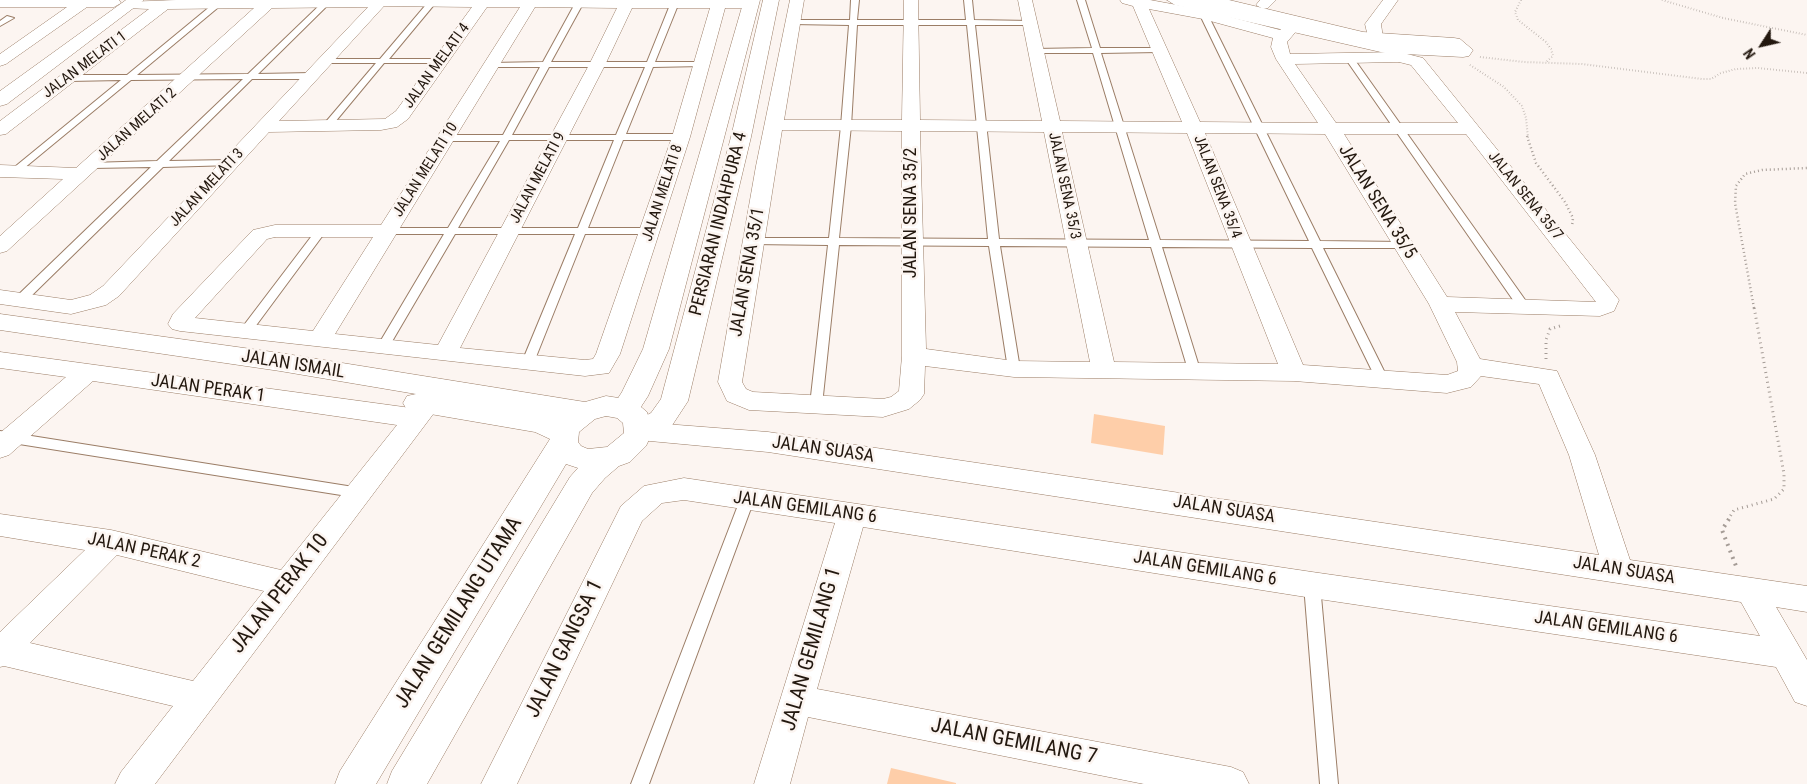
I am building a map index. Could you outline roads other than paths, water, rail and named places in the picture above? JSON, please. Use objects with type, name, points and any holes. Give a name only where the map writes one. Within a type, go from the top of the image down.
[{"type":"street","name":"JALAN SENA 35/1","points":[[797,0],[753,241],[730,382],[731,389],[742,399],[749,401],[883,408]]},
{"type":"street","name":"JALAN SENA 35/2","points":[[883,408],[900,403],[911,394],[914,356],[910,242],[911,0]]},
{"type":"street","name":"JALAN SENA 35/3","points":[[1025,0],[1104,371]]},
{"type":"street","points":[[1375,38],[1373,24],[1391,0]]},
{"type":"street","points":[[0,61],[86,1]]},
{"type":"street","points":[[0,3],[86,1],[758,1]]},
{"type":"street","name":"JALAN MELATI 3","points":[[0,297],[71,307],[98,300],[111,290],[381,1]]},
{"type":"street","name":"PERSIARAN INDAHPURA 4","points":[[758,1],[741,137],[674,401],[661,420],[632,420],[634,396],[656,349],[720,122],[758,1]]},
{"type":"street","points":[[1133,1],[1206,8],[1375,38],[1454,43],[1462,48],[1463,52],[1385,48],[1288,32],[1206,8]]},
{"type":"street","name":"JALAN SENA 35/4","points":[[1133,1],[1194,128],[1239,243],[1294,373]]},
{"type":"street","points":[[1185,1],[1288,32]]},
{"type":"street","points":[[0,86],[124,2]]},
{"type":"street","points":[[0,100],[124,2]]},
{"type":"street","name":"JALAN MELATI 1","points":[[0,130],[168,2]]},
{"type":"street","name":"JALAN MELATI 2","points":[[0,247],[270,2]]},
{"type":"street","name":"JALAN MELATI 4","points":[[263,127],[381,126],[398,119],[484,2]]},
{"type":"street","name":"JALAN MELATI 10","points":[[319,340],[531,2]]},
{"type":"street","name":"JALAN MELATI 9","points":[[445,354],[597,65],[627,2]]},
{"type":"street","name":"JALAN MELATI 8","points":[[528,362],[585,368],[600,367],[604,361],[652,231],[703,64],[719,2]]},
{"type":"street","points":[[3,20],[60,18]]},
{"type":"street","points":[[1284,58],[1278,47],[1288,32]]},
{"type":"street","name":"JALAN SENA 35/7","points":[[1284,58],[1407,58],[1417,61],[1608,300],[1606,306],[1600,309],[1440,304]]},
{"type":"street","name":"JALAN SENA 35/5","points":[[1284,58],[1331,128],[1440,304],[1466,373]]},
{"type":"street","points":[[775,125],[1472,129]]},
{"type":"street","points":[[7,172],[87,170]]},
{"type":"street","points":[[388,231],[275,231],[260,234],[181,319],[180,324],[528,362]]},
{"type":"street","name":"JALAN ISMAIL","points":[[0,322],[280,362],[586,412]]},
{"type":"street","name":"JALAN ISMAIL","points":[[0,338],[422,411],[541,423],[564,438]]},
{"type":"street","points":[[914,356],[1014,369],[1294,373],[1447,384],[1466,373],[1548,377],[1582,455],[1618,570]]},
{"type":"street","name":"JALAN PERAK 1","points":[[0,360],[422,411]]},
{"type":"street","points":[[4,441],[88,372]]},
{"type":"street","points":[[606,406],[632,420],[636,439],[629,447],[609,458],[586,460],[571,454],[564,438],[576,418],[586,412],[606,406]]},
{"type":"street","name":"JALAN PERAK 10","points":[[133,784],[286,584],[360,493],[422,411]]},
{"type":"street","name":"JALAN SUASA","points":[[632,420],[1807,600]]},
{"type":"street","name":"JALAN GEMILANG UTAMA","points":[[354,784],[564,438]]},
{"type":"street","name":"JALAN GEMILANG UTAMA","points":[[406,784],[581,485],[594,470],[609,458]]},
{"type":"street","name":"JALAN GEMILANG 6","points":[[631,514],[640,504],[654,494],[684,490],[1312,585],[1786,654]]},
{"type":"street","name":"JALAN GANGSA 1","points":[[499,784],[631,514]]},
{"type":"street","name":"JALAN GEMILANG 1","points":[[772,784],[852,514]]},
{"type":"street","name":"JALAN PERAK 2","points":[[0,525],[111,542],[286,584]]},
{"type":"street","points":[[1,652],[111,542]]},
{"type":"street","points":[[1750,590],[1807,691]]},
{"type":"street","points":[[1,652],[200,698]]},
{"type":"street","name":"JALAN GEMILANG 7","points":[[797,700],[1231,784]]},
{"type":"lane","points":[[816,405],[846,126],[855,0]]},
{"type":"lane","points":[[968,0],[994,242],[1014,369]]},
{"type":"lane","points":[[1081,0],[1195,373]]},
{"type":"lane","points":[[20,300],[327,1]]},
{"type":"lane","points":[[7,172],[129,77],[220,2]]},
{"type":"lane","points":[[327,126],[432,2]]},
{"type":"lane","points":[[383,347],[506,138],[580,2]]},
{"type":"lane","points":[[528,362],[675,2]]},
{"type":"lane","points":[[1206,8],[1259,128],[1382,379]]},
{"type":"lane","points":[[793,22],[1030,23]]},
{"type":"lane","points":[[1036,51],[1158,50]]},
{"type":"lane","points":[[1349,58],[1524,307]]},
{"type":"lane","points":[[326,61],[441,61]]},
{"type":"lane","points":[[491,65],[703,64]]},
{"type":"lane","points":[[69,78],[312,76]]},
{"type":"lane","points":[[446,138],[681,137]]},
{"type":"lane","points":[[87,170],[159,164],[231,162]]},
{"type":"lane","points":[[245,332],[321,231]]},
{"type":"lane","points":[[388,231],[652,231]]},
{"type":"lane","points":[[753,241],[1403,245]]},
{"type":"lane","points":[[4,441],[360,493]]},
{"type":"lane","points":[[640,784],[747,500]]},
{"type":"lane","points":[[1312,585],[1329,784]]}]
